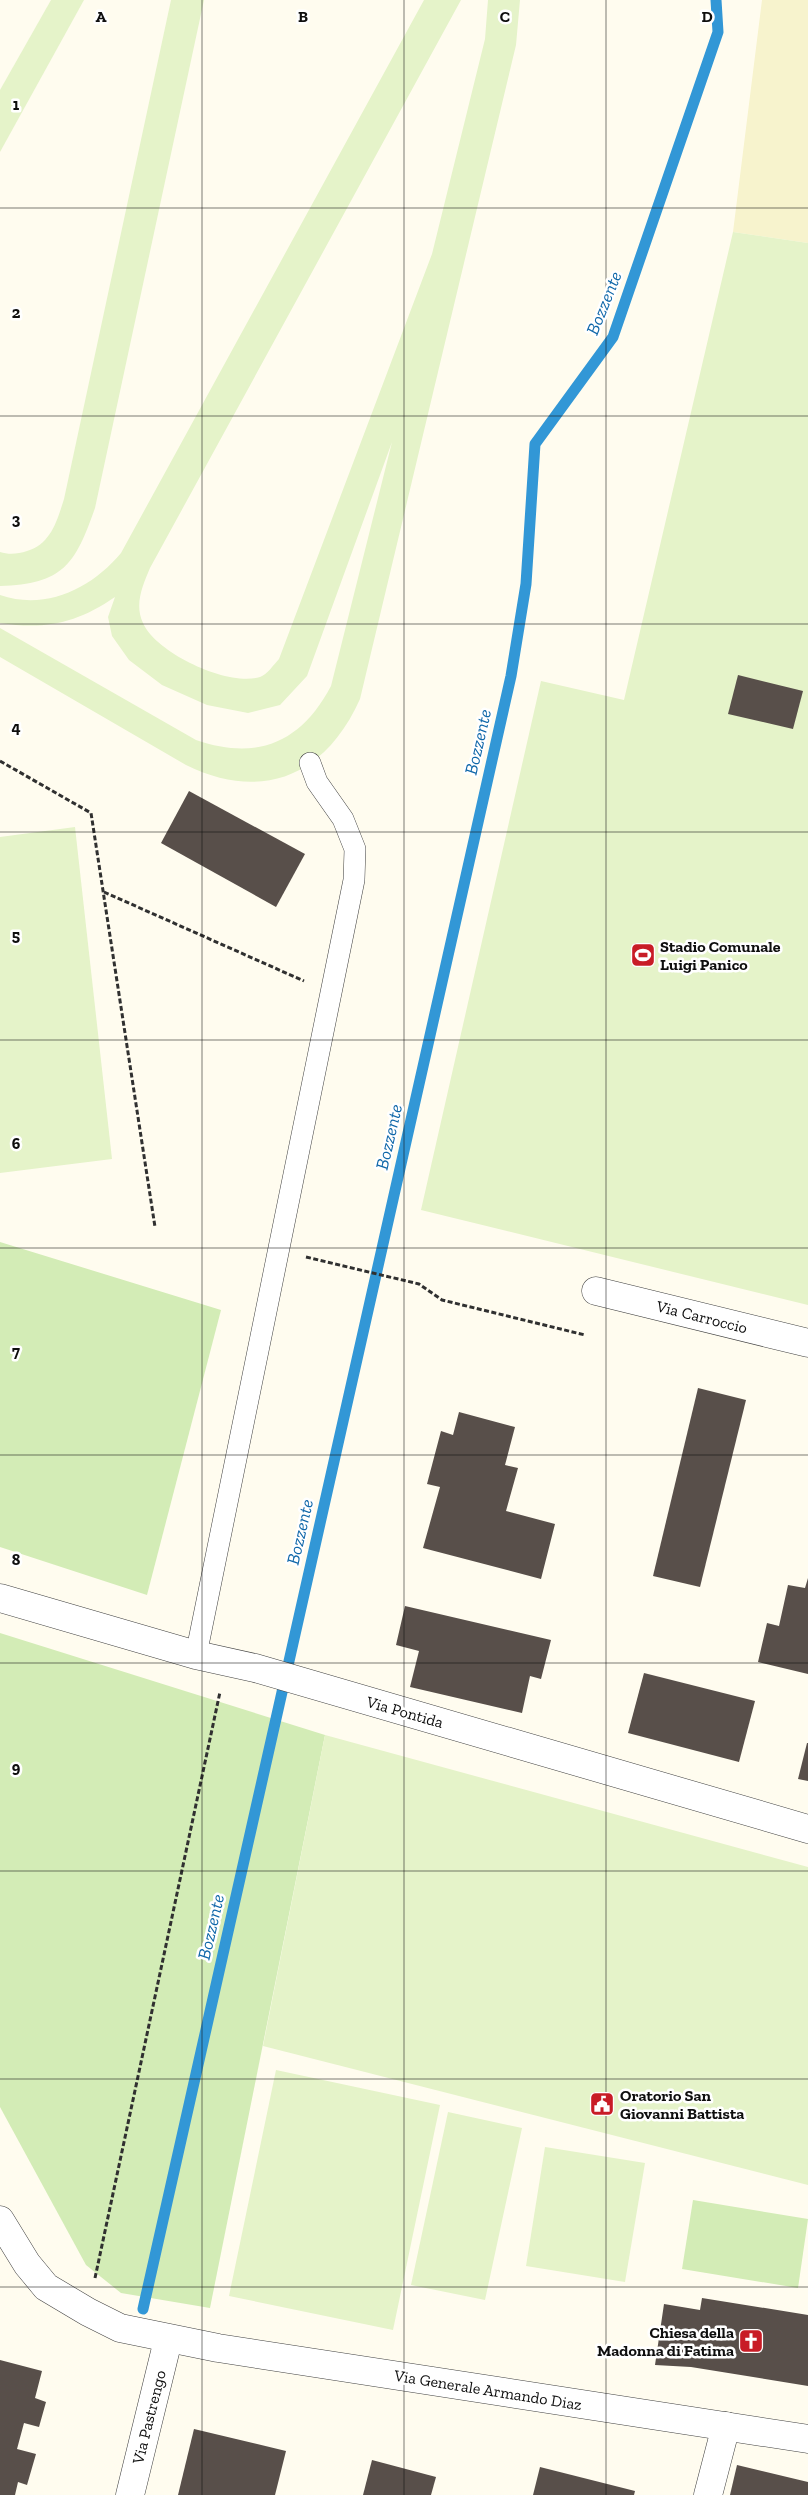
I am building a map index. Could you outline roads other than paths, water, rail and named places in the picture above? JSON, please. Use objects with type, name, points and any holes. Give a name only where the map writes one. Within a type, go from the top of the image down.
[{"type":"street","name":"Via Carroccio","points":[[596,1291],[808,1343]]},
{"type":"street","name":"Via Pontida","points":[[0,1598],[196,1655],[255,1668],[808,1829]]},
{"type":"street","name":"Via Generale Armando Diaz","points":[[0,2220],[27,2264],[46,2287],[88,2312],[120,2328],[168,2340],[808,2439]]},
{"type":"street","name":"Via Pastrengo","points":[[130,2495],[168,2340]]},
{"type":"street","points":[[708,2495],[726,2426]]},
{"type":"lane","points":[[196,1655],[354,880],[355,849],[343,819],[317,782],[310,763]]},
{"type":"waterway","name":"Bozzente","points":[[143,2309],[511,676],[526,584],[535,444],[613,337],[718,32],[716,0]]},
{"type":"place","name":"Stadio Comunale Luigi Panico","points":[[643,955]]},
{"type":"place","name":"Oratorio San Giovanni Battista","points":[[602,2104]]},
{"type":"place","name":"Chiesa della Madonna di Fatima","points":[[751,2341]]}]
